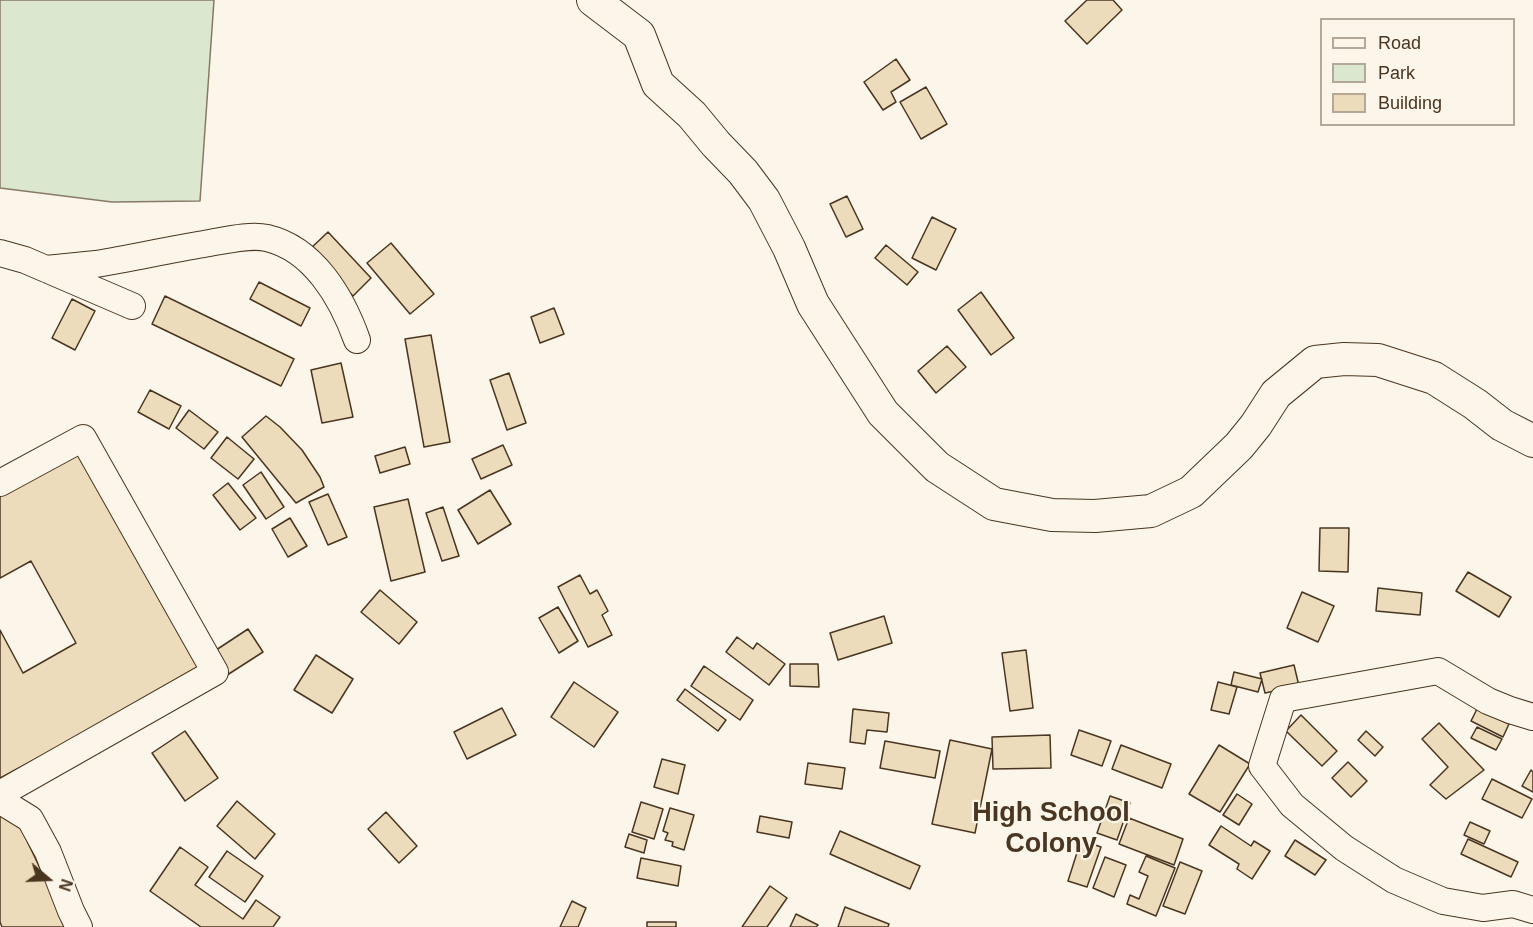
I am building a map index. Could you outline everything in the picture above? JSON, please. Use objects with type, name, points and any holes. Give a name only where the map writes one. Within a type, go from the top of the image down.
[{"type":"street","points":[[594,0],[639,35],[658,84],[692,115],[743,172],[764,200],[789,248],[813,304],[883,413],[937,467],[994,504],[1052,514],[1095,516],[1151,511],[1191,492],[1239,446],[1276,394],[1315,362],[1344,359],[1378,360],[1434,378],[1475,404],[1502,425],[1533,441]]},
{"type":"street","points":[[46,269],[97,263],[242,238],[266,238],[292,248],[315,266],[336,294],[357,340]]},
{"type":"street","points":[[0,253],[25,260],[132,306]]},
{"type":"street","points":[[0,483],[83,438],[215,672],[0,794]]},
{"type":"street","points":[[1533,717],[1488,701],[1438,672],[1283,699],[1262,766],[1292,805],[1344,848],[1394,880],[1443,901],[1483,908],[1513,904],[1533,910]]},
{"type":"street","points":[[0,802],[30,819],[48,852],[79,927]]},
{"type":"green space","points":[[0,0],[214,0],[200,201],[112,202],[0,188]]},
{"type":"building","points":[[1087,0],[1113,0],[1122,10],[1087,44],[1065,21]]},
{"type":"building","points":[[896,59],[910,80],[891,92],[896,102],[883,110],[864,82]]},
{"type":"building","points":[[926,87],[947,124],[921,139],[900,102]]},
{"type":"building","points":[[847,196],[863,229],[846,237],[830,204]]},
{"type":"building","points":[[932,217],[956,229],[936,270],[912,258]]},
{"type":"building","points":[[328,232],[371,278],[353,296],[309,250]]},
{"type":"building","points":[[391,243],[434,294],[410,314],[367,263]]},
{"type":"building","points":[[886,245],[918,272],[907,285],[875,258]]},
{"type":"building","points":[[259,282],[310,308],[301,326],[250,299]]},
{"type":"building","points":[[981,292],[1014,338],[991,355],[958,310]]},
{"type":"building","points":[[165,296],[294,359],[281,386],[152,324]]},
{"type":"building","points":[[72,299],[95,311],[75,350],[52,338]]},
{"type":"building","points":[[554,308],[564,334],[540,343],[531,317]]},
{"type":"building","points":[[431,335],[450,442],[424,447],[405,339]]},
{"type":"building","points":[[947,346],[966,367],[936,393],[918,371]]},
{"type":"building","points":[[341,363],[353,417],[322,423],[311,370]]},
{"type":"building","points":[[509,373],[526,423],[507,430],[490,380]]},
{"type":"building","points":[[150,390],[181,406],[169,429],[138,412]]},
{"type":"building","points":[[189,410],[218,432],[204,449],[176,428]]},
{"type":"building","points":[[266,416],[302,450],[324,487],[296,503],[242,437]]},
{"type":"building","points":[[227,437],[254,459],[238,479],[211,458]]},
{"type":"building","points":[[503,445],[512,465],[481,479],[472,459]]},
{"type":"building","points":[[405,447],[410,464],[380,473],[375,456]]},
{"type":"building","points":[[77,451],[200,670],[0,778],[0,630],[23,673],[76,643],[31,561],[0,578],[0,495]]},
{"type":"building","points":[[261,472],[284,507],[266,519],[243,485]]},
{"type":"building","points":[[228,483],[256,518],[240,530],[213,495]]},
{"type":"building","points":[[490,490],[511,524],[478,544],[458,510]]},
{"type":"building","points":[[328,494],[347,537],[328,545],[309,502]]},
{"type":"building","points":[[408,499],[425,572],[391,581],[374,507]]},
{"type":"building","points":[[443,507],[459,556],[442,561],[426,513]]},
{"type":"building","points":[[290,518],[307,546],[288,557],[272,529]]},
{"type":"building","points":[[1320,528],[1349,528],[1348,572],[1319,571]]},
{"type":"building","points":[[1468,572],[1511,597],[1499,617],[1456,591]]},
{"type":"building","points":[[580,575],[590,594],[597,590],[608,611],[602,615],[612,635],[588,647],[558,587]]},
{"type":"building","points":[[1378,588],[1422,593],[1420,615],[1376,611]]},
{"type":"building","points":[[380,590],[417,622],[399,644],[361,612]]},
{"type":"building","points":[[1302,592],[1334,606],[1318,642],[1287,628]]},
{"type":"building","points":[[558,607],[578,641],[559,653],[539,618]]},
{"type":"building","points":[[884,616],[892,643],[838,660],[830,633]]},
{"type":"building","points":[[248,629],[263,652],[221,679],[207,656]]},
{"type":"building","points":[[737,637],[753,649],[757,643],[785,664],[769,685],[726,652]]},
{"type":"building","points":[[1026,650],[1033,708],[1010,711],[1002,653]]},
{"type":"building","points":[[316,655],[353,679],[332,713],[294,690]]},
{"type":"building","points":[[790,664],[818,664],[819,687],[790,686]]},
{"type":"building","points":[[1294,665],[1299,686],[1265,693],[1260,673]]},
{"type":"building","points":[[704,666],[753,700],[740,720],[691,686]]},
{"type":"building","points":[[1234,672],[1262,679],[1258,692],[1231,685]]},
{"type":"building","points":[[574,682],[618,712],[594,747],[551,717]]},
{"type":"building","points":[[1218,682],[1237,687],[1229,714],[1211,710]]},
{"type":"building","points":[[685,689],[726,720],[718,731],[677,700]]},
{"type":"building","points":[[502,708],[516,735],[467,759],[454,732]]},
{"type":"building","points":[[853,709],[889,713],[887,732],[867,730],[865,744],[850,742]]},
{"type":"building","points":[[1477,709],[1509,724],[1503,737],[1471,721]]},
{"type":"building","points":[[1301,715],[1337,751],[1322,766],[1286,731]]},
{"type":"building","points":[[1439,723],[1484,770],[1446,799],[1430,785],[1448,767],[1422,739]]},
{"type":"building","points":[[1477,727],[1502,739],[1496,750],[1471,738]]},
{"type":"building","points":[[1079,730],[1111,741],[1102,766],[1071,755]]},
{"type":"building","points":[[185,731],[218,778],[185,801],[152,753]]},
{"type":"building","points":[[1366,731],[1383,747],[1375,756],[1358,740]]},
{"type":"building","points":[[1050,735],[1051,768],[993,769],[992,737]]},
{"type":"building","points":[[950,740],[992,749],[975,833],[932,824]]},
{"type":"building","points":[[885,741],[940,751],[935,778],[880,768]]},
{"type":"building","points":[[1121,745],[1171,764],[1162,788],[1112,769]]},
{"type":"building","points":[[1219,745],[1250,764],[1220,812],[1189,794]]},
{"type":"building","points":[[662,759],[685,765],[678,794],[654,787]]},
{"type":"building","points":[[1348,762],[1367,781],[1351,797],[1332,778]]},
{"type":"building","points":[[808,763],[845,768],[842,789],[805,784]]},
{"type":"building","points":[[1531,770],[1533,772],[1533,792],[1522,786]]},
{"type":"building","points":[[1492,779],[1532,799],[1522,818],[1482,799]]},
{"type":"building","points":[[1237,794],[1252,804],[1239,825],[1223,815]]},
{"type":"building","points":[[1110,796],[1130,803],[1117,840],[1097,833]]},
{"type":"building","points":[[237,801],[275,834],[255,859],[217,826]]},
{"type":"building","points":[[641,802],[663,809],[654,839],[632,832]]},
{"type":"building","points":[[10,805],[68,927],[2,927],[0,922],[0,810]]},
{"type":"building","points":[[670,808],[694,815],[684,850],[672,846],[673,842],[665,840],[668,833],[663,831]]},
{"type":"building","points":[[386,812],[417,846],[399,863],[368,829]]},
{"type":"building","points":[[760,816],[792,822],[789,838],[757,832]]},
{"type":"building","points":[[1129,818],[1183,839],[1174,865],[1119,844]]},
{"type":"building","points":[[1470,822],[1490,831],[1484,844],[1464,835]]},
{"type":"building","points":[[1221,826],[1251,846],[1254,841],[1270,851],[1252,879],[1237,869],[1239,864],[1209,845]]},
{"type":"building","points":[[840,831],[920,866],[910,889],[830,854]]},
{"type":"building","points":[[629,834],[647,840],[644,853],[625,847]]},
{"type":"building","points":[[1468,839],[1518,862],[1511,877],[1461,854]]},
{"type":"building","points":[[1081,840],[1101,847],[1087,887],[1068,881]]},
{"type":"building","points":[[1295,840],[1326,860],[1315,875],[1285,856]]},
{"type":"building","points":[[180,847],[208,867],[195,885],[243,919],[256,900],[280,917],[273,927],[201,927],[150,891]]},
{"type":"building","points":[[227,851],[263,876],[245,902],[209,877]]},
{"type":"building","points":[[1146,856],[1175,868],[1156,916],[1127,904],[1130,895],[1139,899],[1148,876],[1139,872]]},
{"type":"building","points":[[1105,857],[1126,865],[1114,897],[1093,888]]},
{"type":"building","points":[[641,858],[681,866],[678,886],[637,878]]},
{"type":"building","points":[[1180,862],[1202,871],[1185,914],[1163,906]]},
{"type":"building","points":[[770,886],[787,898],[767,927],[742,927]]},
{"type":"building","points":[[572,901],[586,908],[578,927],[560,927]]},
{"type":"building","points":[[845,907],[889,924],[888,927],[838,927]]},
{"type":"building","points":[[796,914],[818,925],[816,927],[790,927]]},
{"type":"building","points":[[647,922],[676,922],[676,927],[647,927]]},
{"type":"district","name":"High School Colony","points":[[1051,830]]}]
